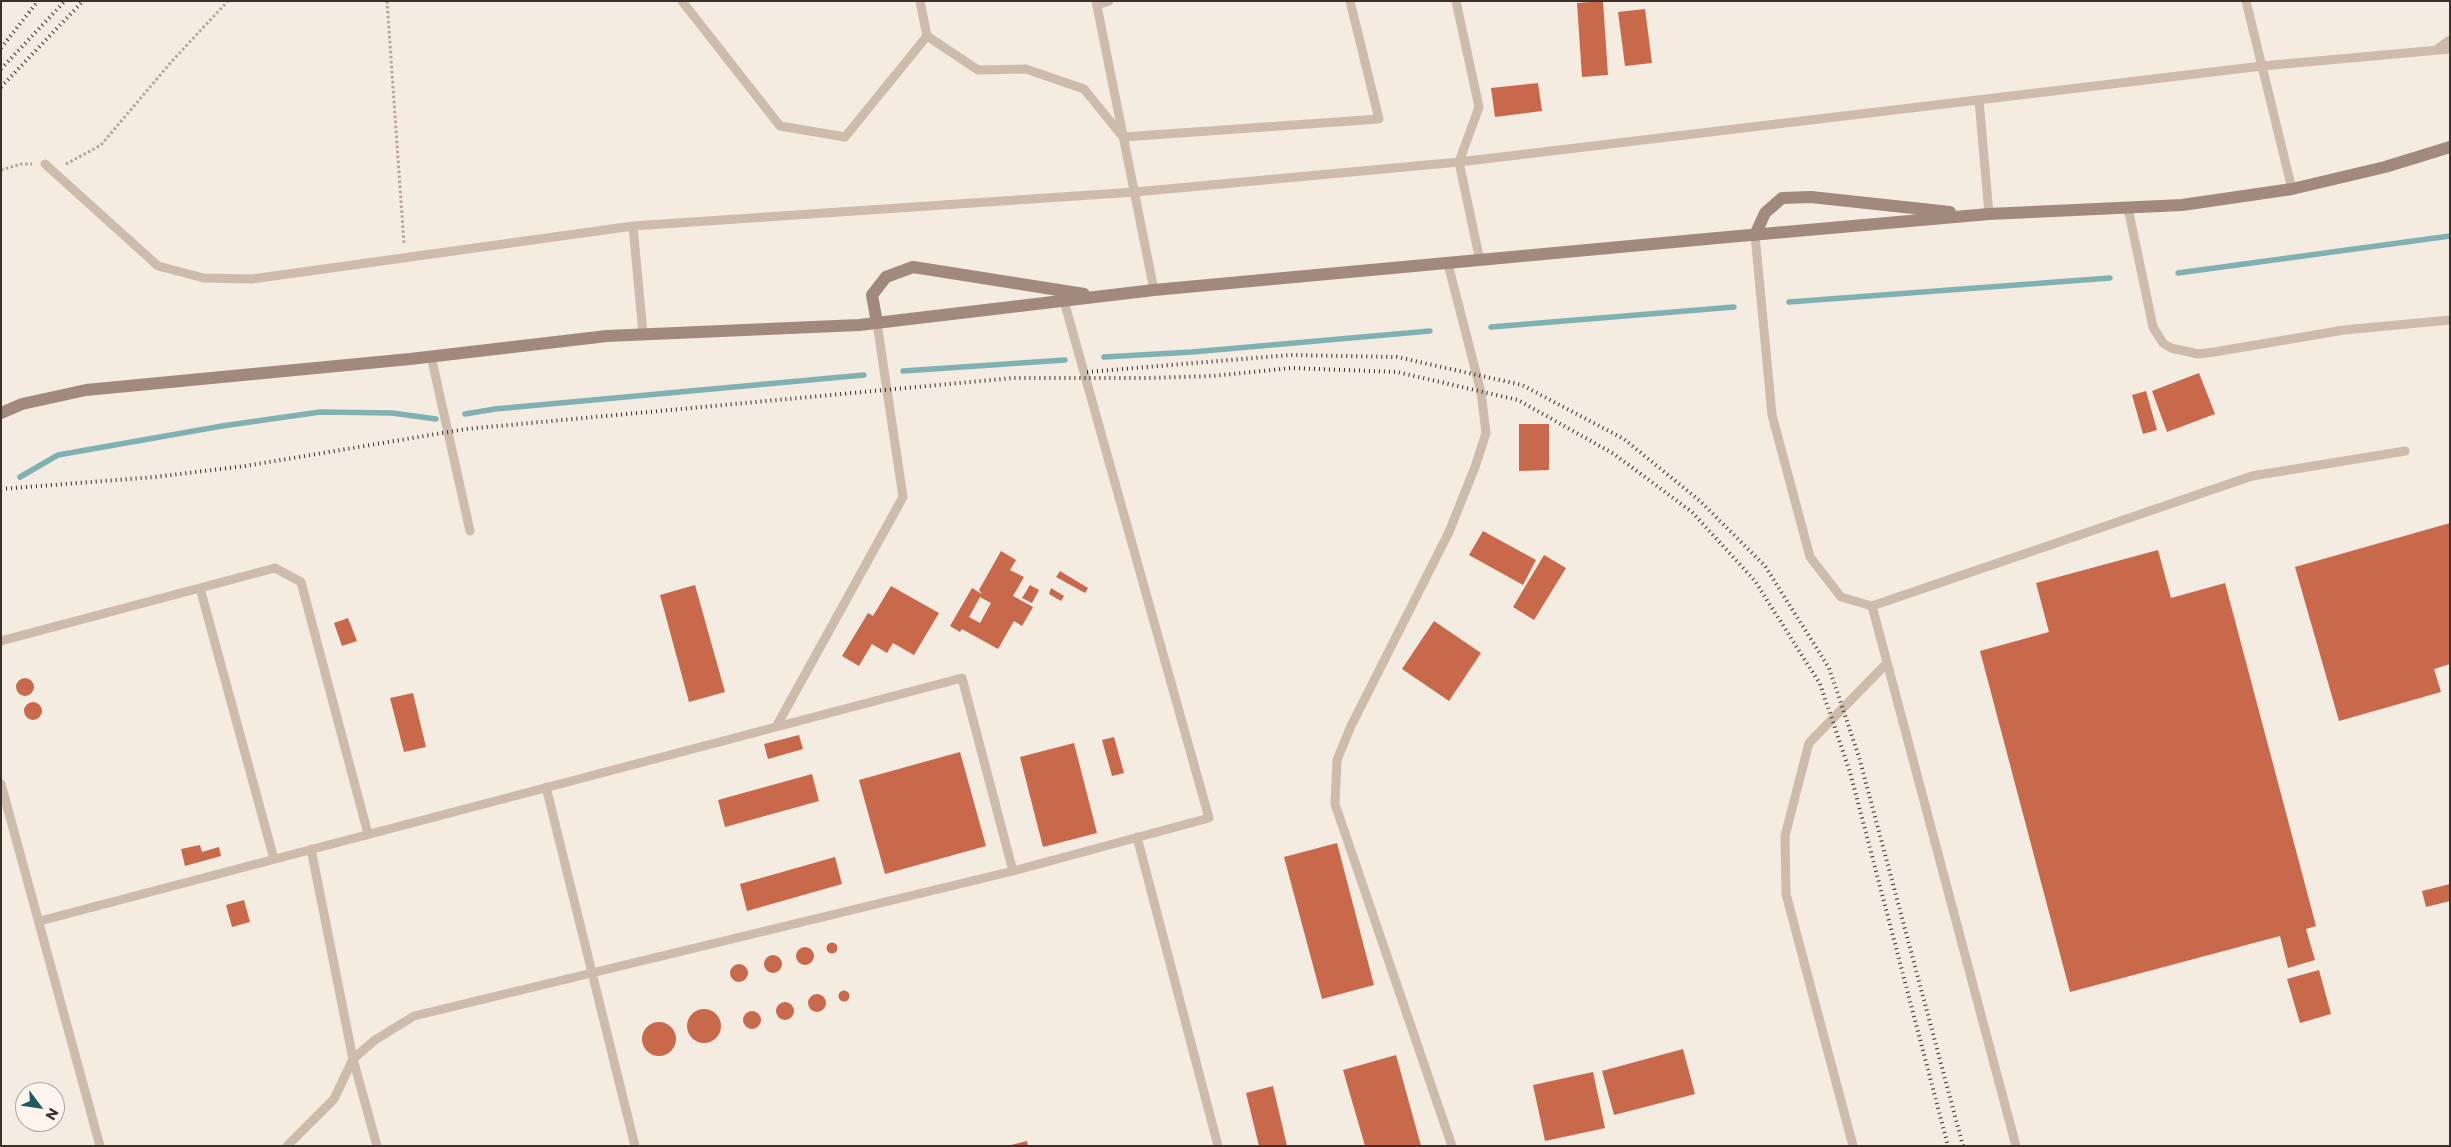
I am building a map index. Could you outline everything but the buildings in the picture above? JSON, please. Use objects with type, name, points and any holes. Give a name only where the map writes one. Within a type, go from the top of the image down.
[{"type":"main road","points":[[1,413],[22,404],[86,390],[431,356],[607,336],[877,323],[1154,290],[1755,235],[1983,215],[2182,205],[2292,189],[2385,167],[2450,147]]},
{"type":"main road","points":[[1755,235],[1765,214],[1782,198],[1811,196],[1983,215]]},
{"type":"main road","points":[[877,323],[872,295],[886,277],[913,267],[1099,297]]},
{"type":"lane","points":[[682,1],[780,126],[845,137],[927,36]]},
{"type":"lane","points":[[920,1],[927,36],[978,70],[1026,69],[1084,89],[1123,137]]},
{"type":"lane","points":[[1109,1],[1096,3],[1154,290]]},
{"type":"lane","points":[[1123,137],[1379,119],[1350,1]]},
{"type":"lane","points":[[1456,1],[1479,107],[1459,162],[1480,261]]},
{"type":"lane","points":[[2246,1],[2292,189]]},
{"type":"lane","points":[[2436,50],[2450,40]]},
{"type":"lane","points":[[45,164],[158,266],[204,278],[252,279],[633,226],[1135,192],[1459,162],[2262,66],[2450,49]]},
{"type":"lane","points":[[1980,100],[1983,215]]},
{"type":"lane","points":[[2128,208],[2153,328],[2163,343],[2171,348],[2198,354],[2344,330],[2450,320]]},
{"type":"lane","points":[[633,226],[643,334]]},
{"type":"lane","points":[[1755,235],[1772,415],[1810,557],[1841,597],[1872,606],[2252,476],[2405,451]]},
{"type":"lane","points":[[1448,264],[1481,392],[1486,433],[1449,532],[1351,726],[1337,760],[1335,804],[1452,1146]]},
{"type":"lane","points":[[287,1146],[334,1099],[353,1059],[375,1040],[414,1016],[1013,871],[1209,818],[1064,301]]},
{"type":"lane","points":[[776,727],[903,497],[877,323]]},
{"type":"lane","points":[[431,356],[470,531]]},
{"type":"lane","points":[[1,641],[276,568],[301,582],[368,834]]},
{"type":"lane","points":[[200,588],[274,859]]},
{"type":"lane","points":[[1872,606],[2016,1146]]},
{"type":"lane","points":[[1853,1146],[1786,894],[1785,836],[1810,743],[1887,664]]},
{"type":"lane","points":[[40,921],[962,678],[1013,871]]},
{"type":"lane","points":[[1,784],[100,1146]]},
{"type":"lane","points":[[546,787],[635,1146]]},
{"type":"lane","points":[[1137,837],[1218,1146]]},
{"type":"lane","points":[[311,849],[353,1059],[377,1146]]},
{"type":"path","points":[[1,170],[21,164],[68,164],[101,145],[172,61],[228,1]]},
{"type":"path","points":[[387,1],[405,258]]},
{"type":"waterway","points":[[2178,273],[2450,236]]},
{"type":"waterway","points":[[1789,302],[2110,278]]},
{"type":"waterway","points":[[1491,327],[1734,307]]},
{"type":"waterway","points":[[1104,357],[1192,352],[1430,331]]},
{"type":"waterway","points":[[903,371],[1065,360]]},
{"type":"waterway","points":[[465,414],[495,409],[864,375]]},
{"type":"waterway","points":[[20,477],[58,455],[222,426],[320,412],[392,413],[436,419]]},
{"type":"railway","points":[[1,48],[38,1]]},
{"type":"railway","points":[[1,69],[65,1]]},
{"type":"railway","points":[[1,87],[83,1]]},
{"type":"railway","points":[[1087,372],[1290,355],[1397,357],[1522,385],[1624,439],[1700,501],[1765,566],[1829,668],[1859,757],[1963,1146]]},
{"type":"railway","points":[[1,489],[155,477],[245,466],[466,429],[1013,378],[1213,376],[1291,368],[1397,372],[1518,400],[1614,454],[1692,512],[1755,581],[1820,684],[1850,772],[1948,1146]]}]
